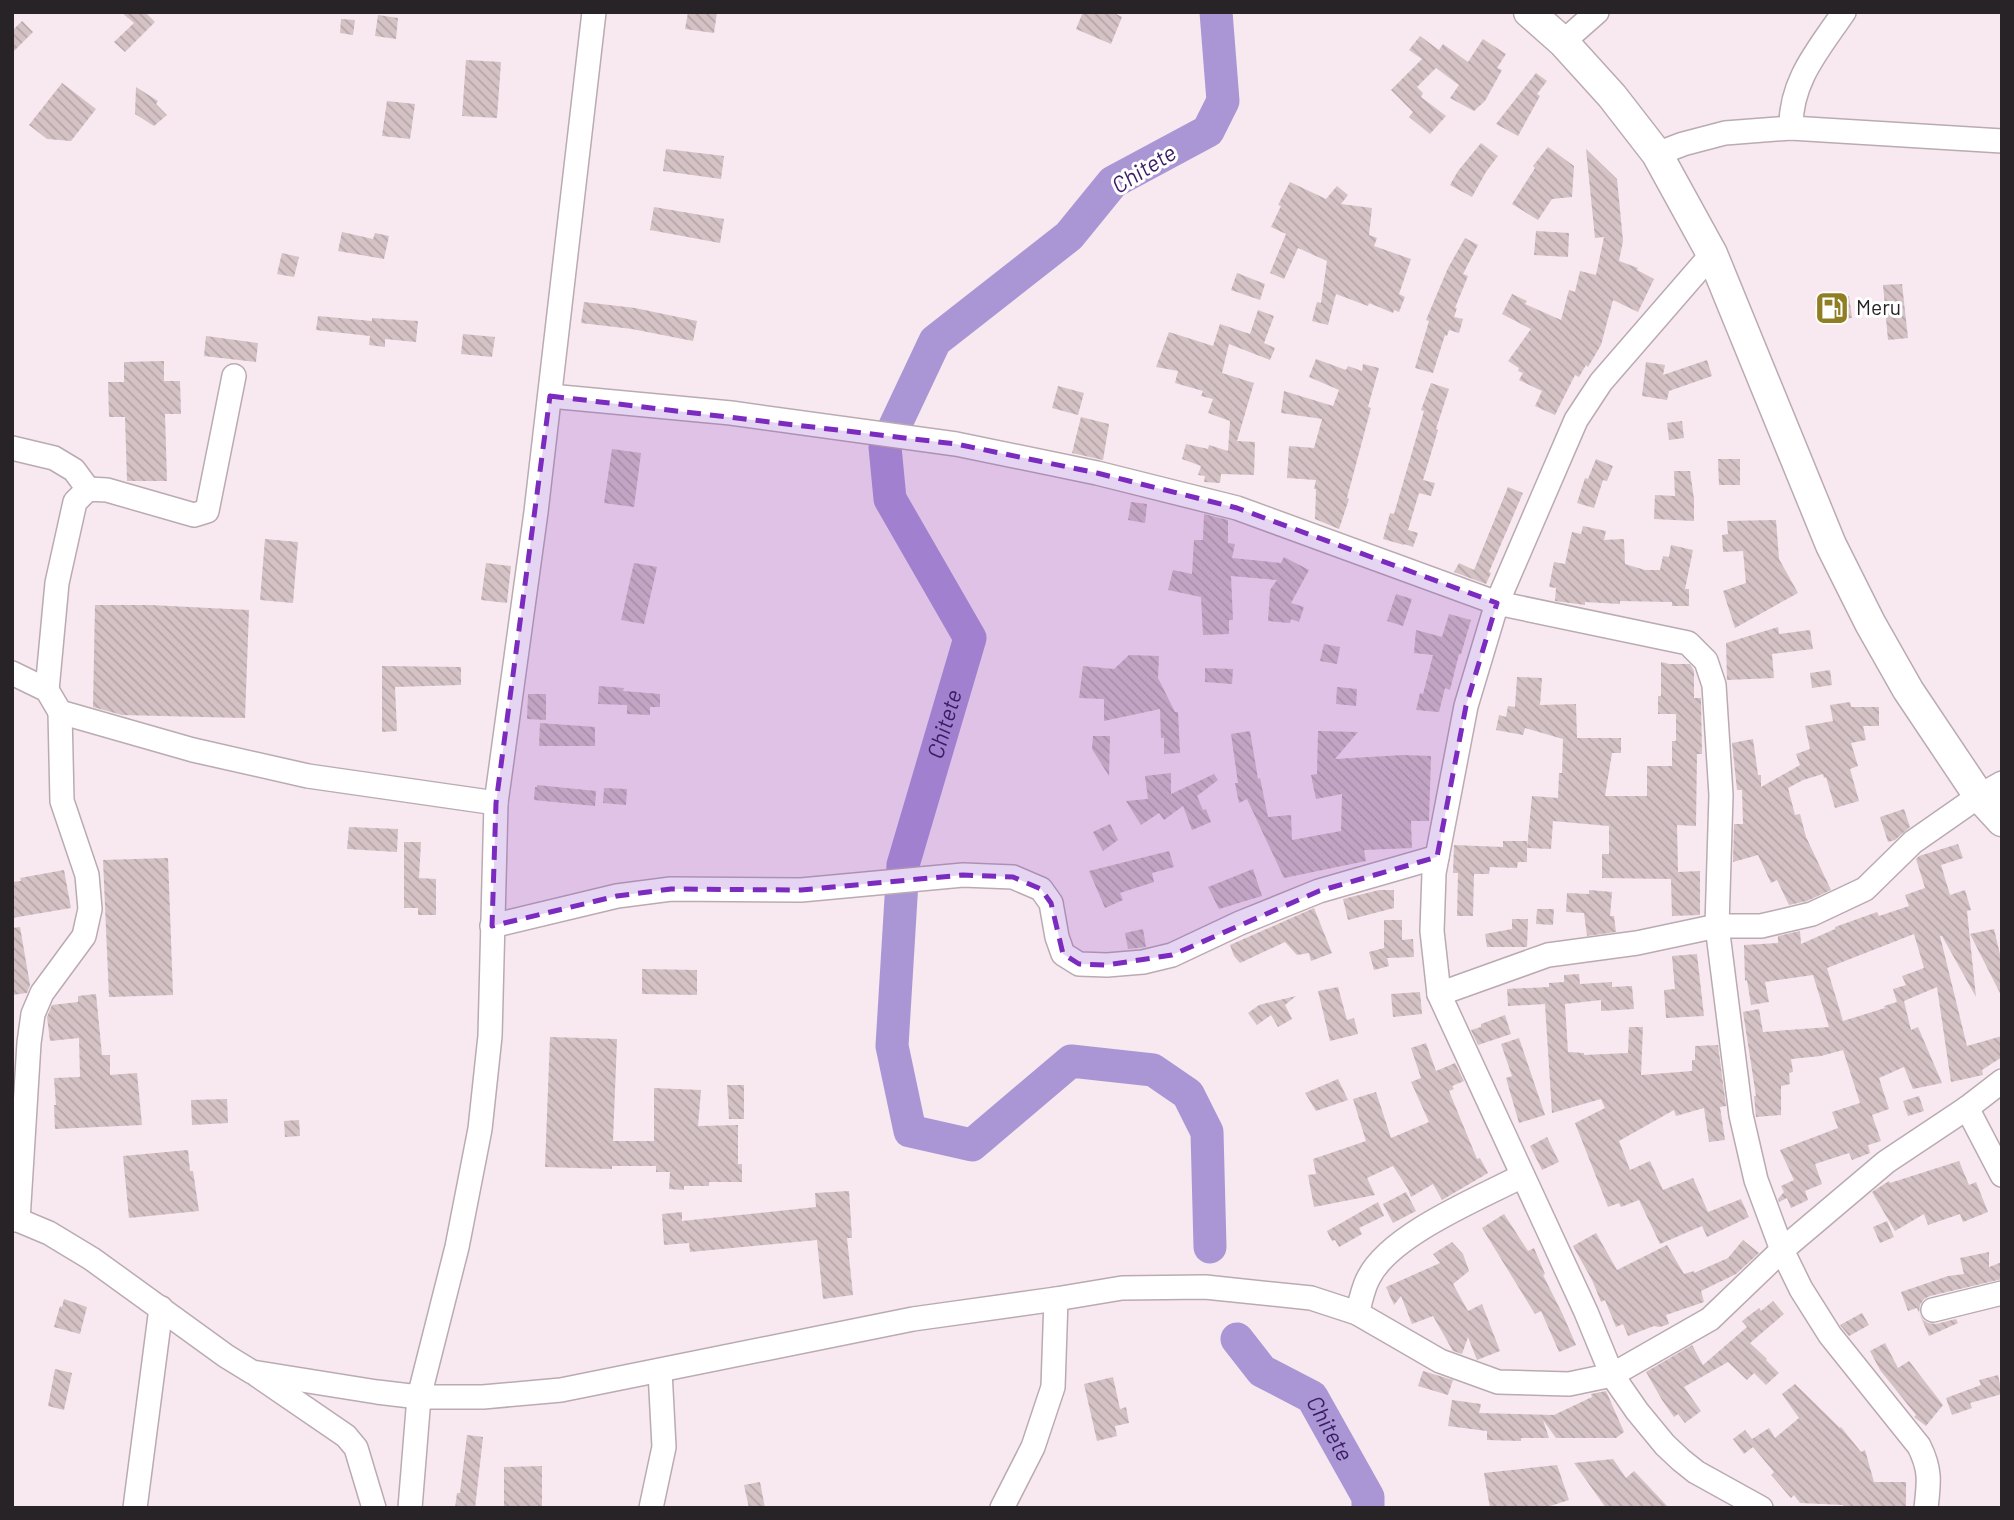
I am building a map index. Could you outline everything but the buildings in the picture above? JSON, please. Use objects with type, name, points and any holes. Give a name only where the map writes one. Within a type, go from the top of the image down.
[{"type":"main road","points":[[1530,12],[1612,96],[1657,154],[1712,254],[1831,545],[1870,622],[1908,690],[1991,789],[2002,821]]},
{"type":"street","points":[[410,1508],[419,1397],[457,1247],[480,1129],[490,1036],[496,803],[536,512],[594,12]]},
{"type":"street","points":[[1563,43],[1597,12]]},
{"type":"street","points":[[1791,128],[1790,114],[1801,75],[1844,12]]},
{"type":"street","points":[[1657,154],[1725,133],[1791,128],[2002,141]]},
{"type":"street","points":[[1712,254],[1601,382],[1576,420],[1497,603],[1466,706],[1434,873],[1432,931],[1439,994],[1612,1374],[1637,1411],[1681,1460],[1696,1472],[1761,1508]]},
{"type":"street","points":[[47,690],[57,583],[75,502],[88,489],[107,490],[194,516],[207,510],[234,376]]},
{"type":"street","points":[[550,396],[731,413],[956,443],[1097,473],[1237,508],[1497,603],[1688,643],[1706,661],[1714,685],[1721,795],[1717,926],[1741,1115],[1756,1180],[1782,1250],[1801,1289],[1830,1335],[1919,1446],[1927,1462],[1929,1482],[1926,1508]]},
{"type":"street","points":[[12,448],[54,458],[74,470],[88,489]]},
{"type":"street","points":[[12,673],[47,690],[60,712],[62,801],[88,875],[90,909],[83,936],[42,993],[33,1014],[15,1220],[50,1233],[71,1246],[226,1356],[346,1436],[356,1448],[374,1508]]},
{"type":"street","points":[[60,712],[193,750],[308,776],[496,803]]},
{"type":"street","points":[[1439,994],[1548,955],[1637,943],[1717,926],[1761,926],[1812,914],[1864,890],[1913,842],[1991,789]]},
{"type":"street","points":[[492,926],[617,896],[671,890],[801,890],[963,875],[1013,877],[1041,888],[1051,903],[1063,954],[1079,964],[1107,965],[1143,962],[1172,955],[1240,923],[1319,891],[1437,857]]},
{"type":"street","points":[[251,1372],[419,1397],[483,1397],[561,1390],[912,1319],[1056,1300],[1122,1288],[1205,1287],[1311,1298],[1357,1313],[1440,1361],[1497,1382],[1569,1384],[1612,1374],[1710,1319],[1782,1250],[1886,1162],[2002,1082]]},
{"type":"street","points":[[1967,1108],[2002,1175]]},
{"type":"street","points":[[1357,1313],[1369,1276],[1389,1252],[1428,1224],[1522,1177]]},
{"type":"street","points":[[1933,1310],[2002,1293]]},
{"type":"street","points":[[1002,1508],[1033,1447],[1053,1387],[1056,1300]]},
{"type":"street","points":[[135,1508],[161,1308]]},
{"type":"street","points":[[651,1508],[664,1447],[660,1371]]},
{"type":"highlighted area","points":[[550,396],[956,444],[1097,473],[1237,508],[1497,603],[1466,706],[1437,857],[1319,891],[1172,955],[1107,965],[1079,964],[1063,954],[1051,903],[1041,889],[1013,877],[963,875],[801,890],[671,889],[617,896],[492,926],[496,803]]},
{"type":"waterway","name":"Chitete","points":[[1210,1247],[1207,1132],[1188,1094],[1153,1070],[1071,1061],[972,1145],[910,1131],[892,1046],[903,865],[970,638],[890,499],[885,447],[935,341],[1069,236],[1113,182],[1208,131],[1223,101],[1216,12]]},
{"type":"waterway","name":"Chitete","points":[[1237,1339],[1262,1371],[1312,1397],[1368,1497],[1368,1508]]},
{"type":"place","name":"Meru","points":[[1832,308]]}]
